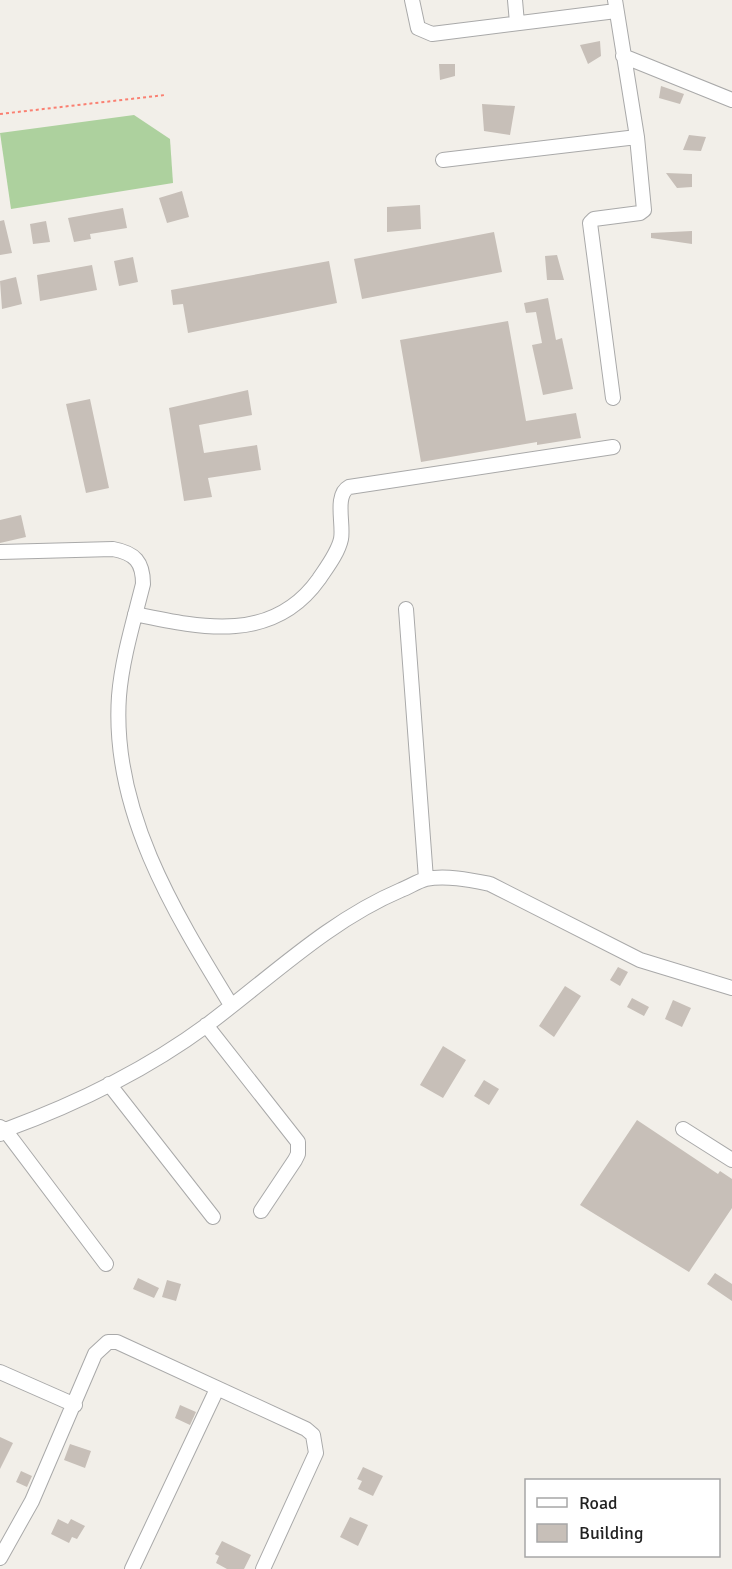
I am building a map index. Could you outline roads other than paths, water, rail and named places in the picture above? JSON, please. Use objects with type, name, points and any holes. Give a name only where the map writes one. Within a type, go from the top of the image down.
[{"type":"street","points":[[412,0],[416,24],[425,33],[517,23],[616,5],[637,137],[644,210],[640,213],[594,219],[590,223],[613,399]]},
{"type":"street","points":[[514,0],[517,23]]},
{"type":"street","points":[[623,56],[732,100]]},
{"type":"street","points":[[443,160],[637,137]]},
{"type":"street","points":[[135,614],[183,624],[226,627],[251,625],[273,617],[305,595],[329,563],[341,540],[342,496],[349,487],[613,447]]},
{"type":"street","points":[[0,552],[113,549],[127,551],[139,561],[143,570],[142,584],[119,694],[120,748],[136,820],[165,895],[231,1005]]},
{"type":"street","points":[[406,609],[426,879]]},
{"type":"street","points":[[106,1263],[2,1130],[42,1116],[140,1068],[206,1026],[329,931],[380,899],[426,879],[467,879],[490,884],[640,960],[732,988]]},
{"type":"street","points":[[206,1026],[297,1142],[298,1154],[295,1160],[261,1211]]},
{"type":"street","points":[[109,1084],[213,1216]]},
{"type":"street","points":[[683,1129],[732,1160]]},
{"type":"street","points":[[0,1558],[32,1501],[95,1354],[108,1342],[127,1344],[217,1389],[306,1429],[313,1435],[316,1453],[263,1569]]},
{"type":"street","points":[[0,1372],[75,1405]]},
{"type":"street","points":[[132,1569],[217,1389]]}]
